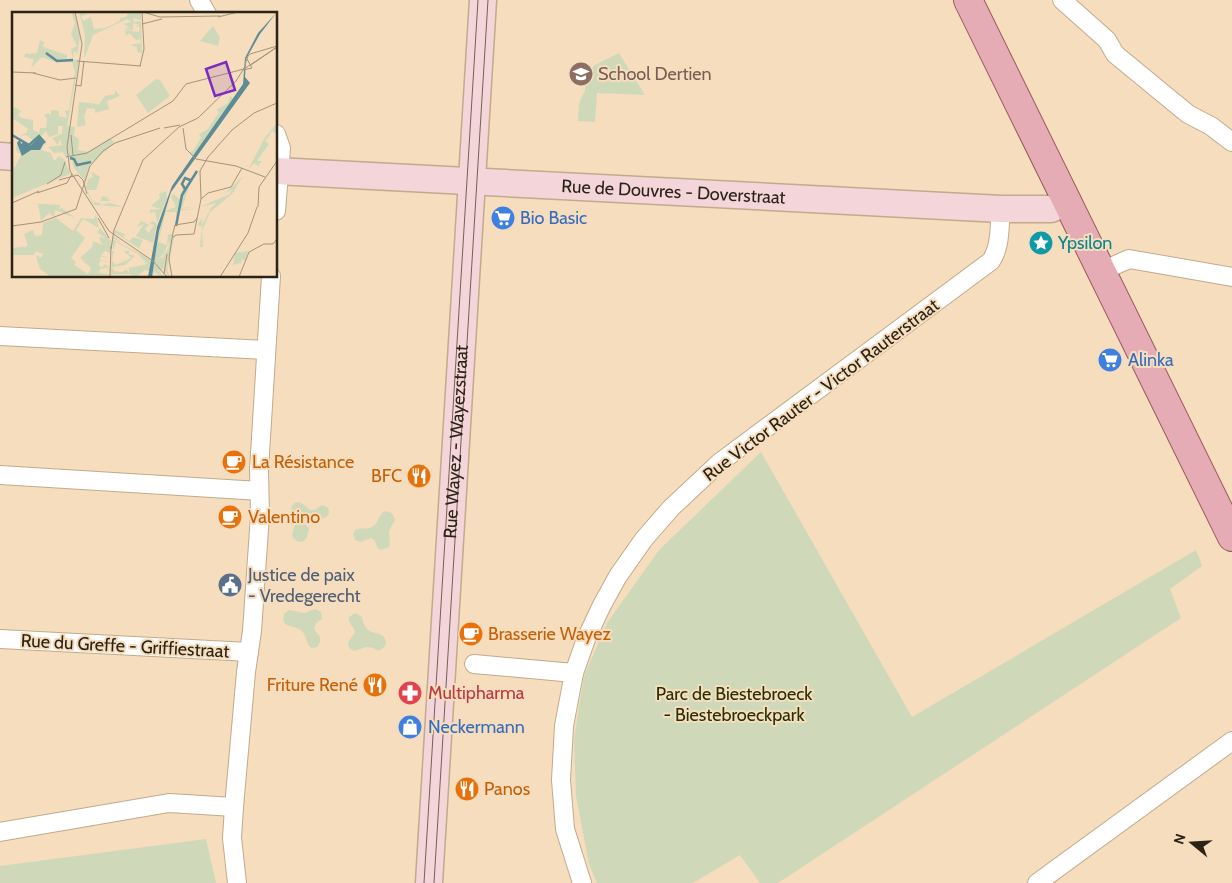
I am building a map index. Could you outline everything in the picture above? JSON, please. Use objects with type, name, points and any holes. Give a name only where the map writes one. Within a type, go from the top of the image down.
[{"type":"main road","points":[[968,0],[1232,536]]},
{"type":"street","points":[[199,0],[206,12]]},
{"type":"street","name":"Rue Wayez - Wayezstraat","points":[[429,883],[483,0]]},
{"type":"street","points":[[1062,0],[1108,40],[1115,54],[1188,114],[1211,126],[1232,142]]},
{"type":"street","points":[[278,140],[281,148],[278,171]]},
{"type":"street","name":"Rue de Douvres - Doverstraat","points":[[278,171],[1000,209],[1051,209],[1068,202]]},
{"type":"street","name":"Rue Victor Rauter - Victor Rauterstraat","points":[[582,883],[566,830],[561,780],[564,726],[574,672],[594,622],[618,576],[644,539],[671,508],[719,463],[990,262],[996,253],[998,243],[1000,209]]},
{"type":"street","points":[[1102,272],[1129,259],[1232,276]]},
{"type":"street","points":[[238,883],[232,838],[253,621],[271,278]]},
{"type":"street","points":[[0,336],[266,350]]},
{"type":"street","points":[[0,475],[259,491]]},
{"type":"street","name":"Rue du Greffe - Griffiestraat","points":[[0,639],[249,652]]},
{"type":"street","points":[[474,664],[574,672]]},
{"type":"street","points":[[1037,883],[1232,741]]},
{"type":"street","points":[[0,832],[169,803],[234,807]]},
{"type":"green space","points":[[619,53],[645,95],[597,93],[595,122],[578,121],[579,104],[585,90],[586,75],[595,65]]},
{"type":"green space","name":"Parc de Biestebroeck - Biestebroeckpark","points":[[761,452],[912,717],[1196,550],[1202,566],[1170,589],[1181,618],[778,883],[760,883],[740,855],[693,883],[597,883],[589,864],[576,796],[574,739],[584,676],[607,623],[659,550]]},
{"type":"green space","points":[[298,502],[310,510],[315,510],[322,505],[329,510],[326,517],[317,519],[310,513],[302,521],[309,528],[307,537],[302,542],[296,541],[292,535],[296,521],[291,508],[294,503]]},
{"type":"green space","points":[[385,511],[392,513],[395,520],[389,531],[390,545],[388,548],[380,550],[371,538],[361,542],[355,540],[353,534],[355,530],[372,527]]},
{"type":"green space","points":[[315,609],[321,612],[322,619],[316,623],[314,629],[320,637],[320,642],[317,647],[312,648],[302,631],[286,624],[283,619],[284,614],[289,610],[304,613]]},
{"type":"green space","points":[[355,613],[362,617],[367,629],[383,636],[386,644],[381,650],[364,647],[354,651],[349,648],[348,643],[355,632],[349,622],[349,617]]},
{"type":"green space","points":[[206,839],[216,883],[0,883],[0,866]]},
{"type":"tram line","points":[[424,883],[478,0]]},
{"type":"tram line","points":[[434,883],[488,0]]},
{"type":"place","name":"School Dertien","points":[[581,74]]},
{"type":"place","name":"Bio Basic","points":[[503,218]]},
{"type":"place","name":"Ypsilon","points":[[1041,243]]},
{"type":"place","name":"Alinka","points":[[1110,360]]},
{"type":"place","name":"La Résistance","points":[[234,462]]},
{"type":"place","name":"BFC","points":[[419,476]]},
{"type":"place","name":"Valentino","points":[[230,517]]},
{"type":"place","name":"Justice de paix - Vredegerecht","points":[[230,585]]},
{"type":"place","name":"Brasserie Wayez","points":[[471,634]]},
{"type":"place","name":"Friture René","points":[[375,685]]},
{"type":"place","name":"Multipharma","points":[[410,693]]},
{"type":"place","name":"Neckermann","points":[[410,727]]},
{"type":"place","name":"Panos","points":[[467,789]]}]
